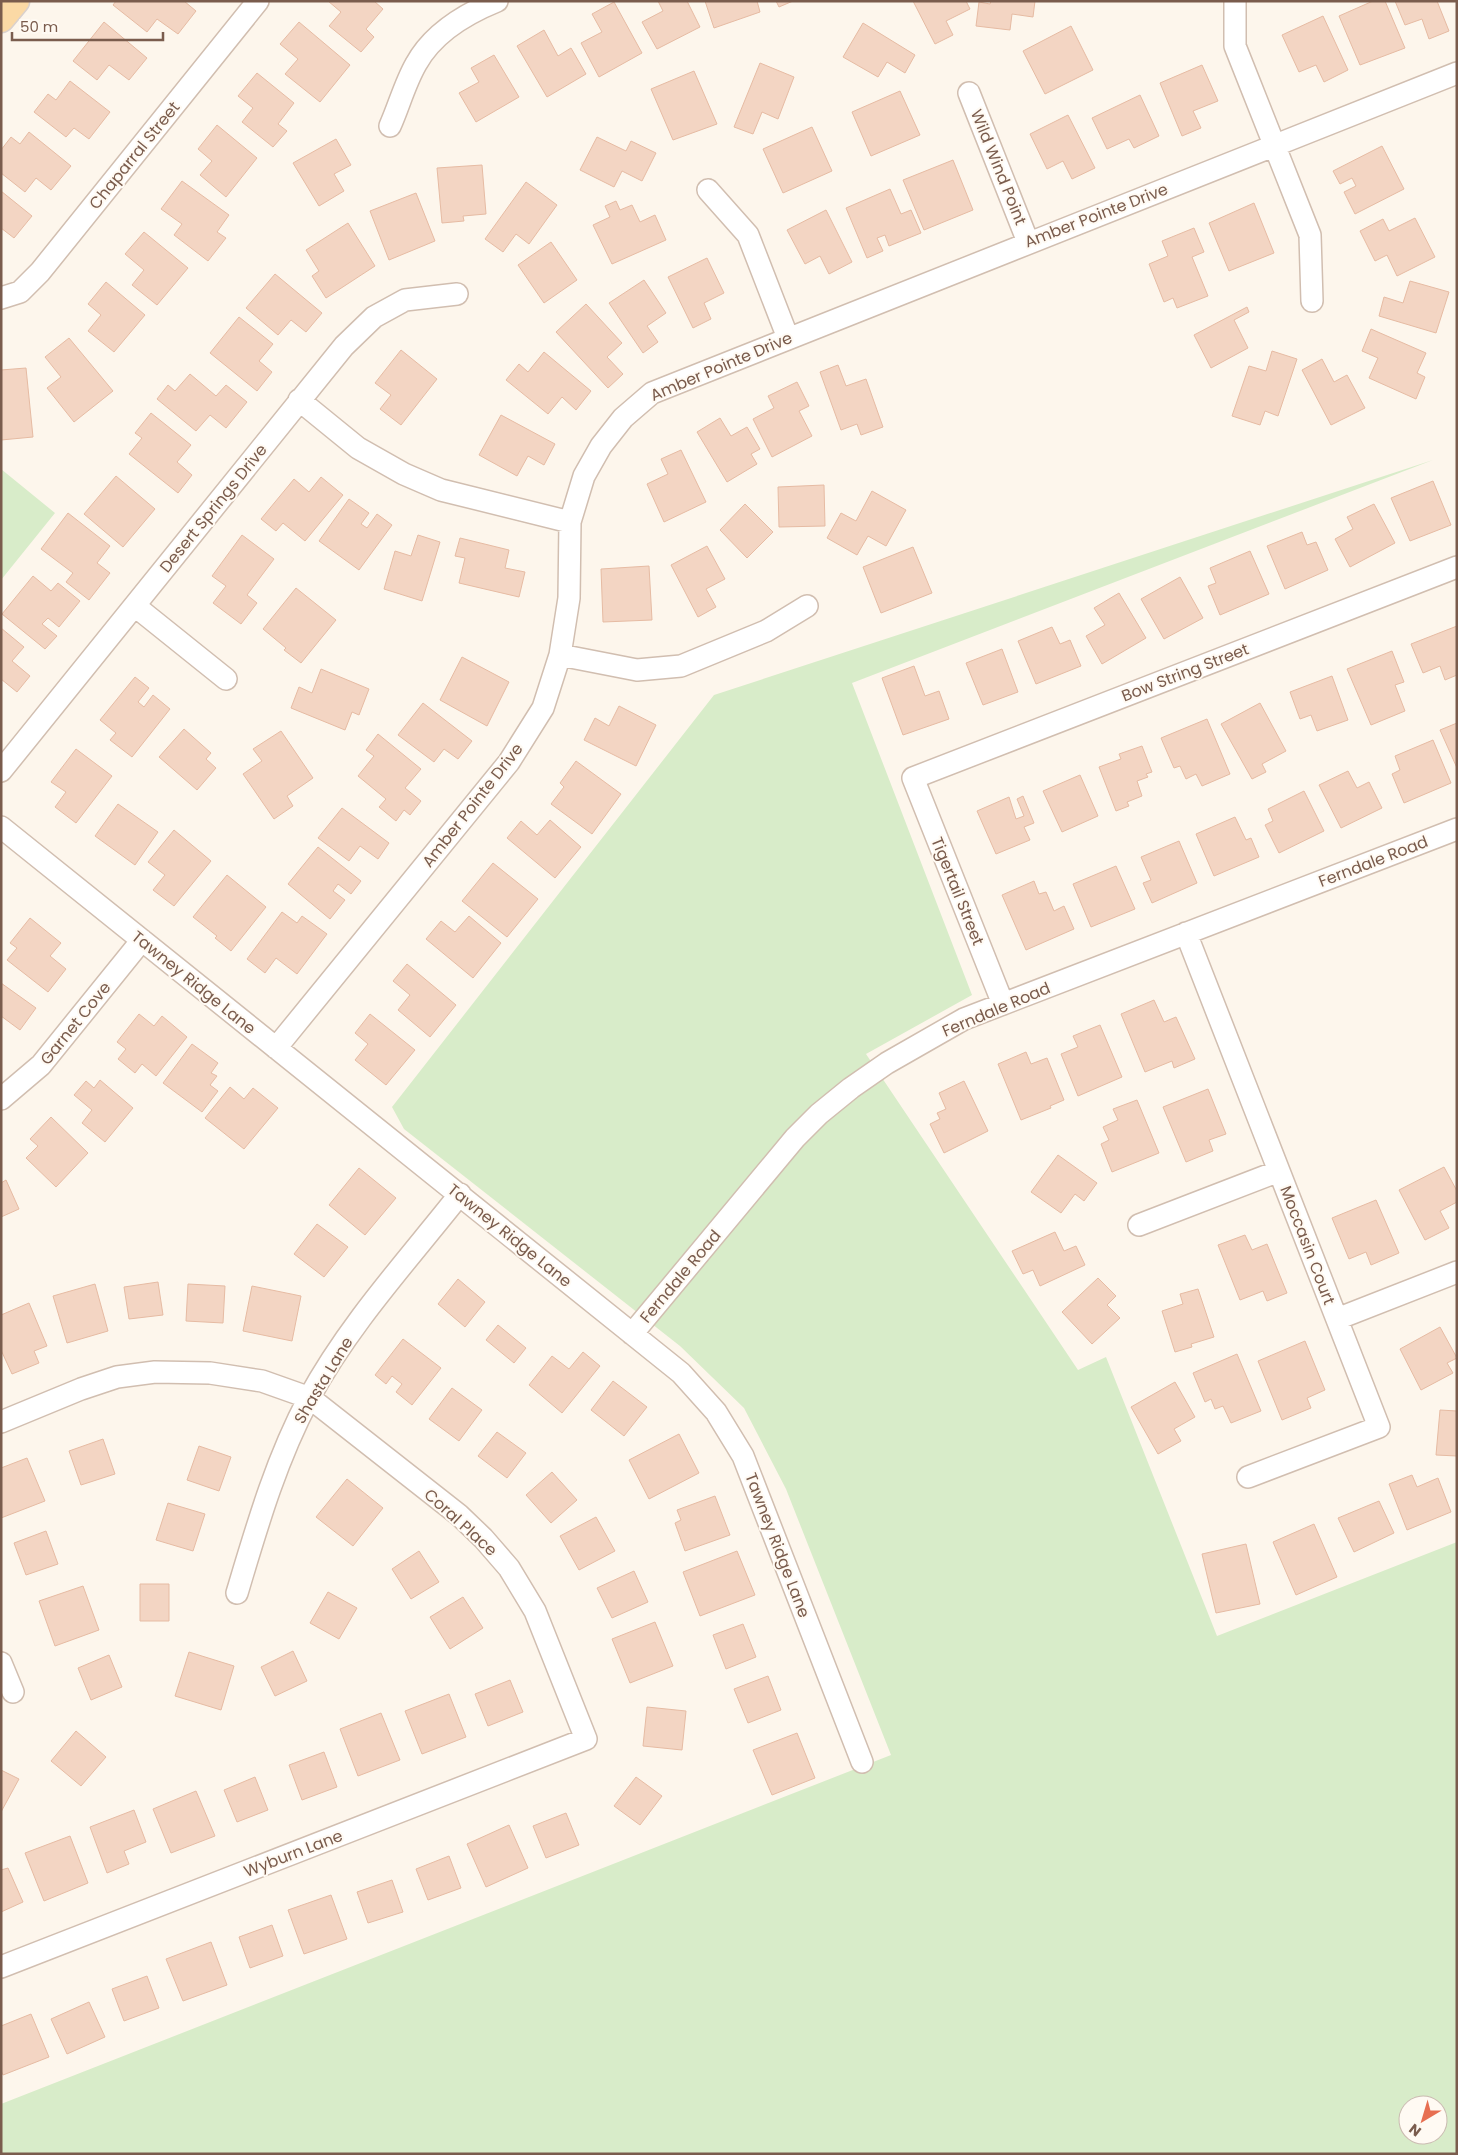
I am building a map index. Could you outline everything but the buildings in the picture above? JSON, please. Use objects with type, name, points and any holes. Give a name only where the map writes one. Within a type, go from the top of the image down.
[{"type":"main road","points":[[1,19],[16,1]]},
{"type":"street","name":"Chaparral Street","points":[[1,298],[20,292],[40,272],[258,1]]},
{"type":"street","points":[[390,126],[416,64],[440,34],[472,11],[497,1]]},
{"type":"street","points":[[1235,1],[1235,46],[1310,235],[1312,301]]},
{"type":"street","name":"Amber Pointe Drive","points":[[276,1048],[509,762],[543,708],[560,655],[569,598],[570,522],[584,476],[601,446],[623,418],[652,392],[1457,73]]},
{"type":"street","name":"Wild Wind Point","points":[[969,93],[1028,242]]},
{"type":"street","points":[[708,190],[748,235],[788,338]]},
{"type":"street","name":"Desert Springs Drive","points":[[1,771],[344,346],[374,317],[405,300],[457,294]]},
{"type":"street","points":[[299,400],[358,448],[404,474],[441,490],[570,522]]},
{"type":"street","name":"Bow String Street","points":[[912,778],[1457,568]]},
{"type":"street","points":[[135,606],[226,678]]},
{"type":"street","points":[[560,655],[638,670],[680,666],[766,631],[807,606]]},
{"type":"street","name":"Tigertail Street","points":[[912,778],[1003,1004]]},
{"type":"street","name":"Tawney Ridge Lane","points":[[1,827],[681,1373],[710,1406],[743,1456],[862,1762]]},
{"type":"street","name":"Ferndale Road","points":[[632,1334],[795,1138],[819,1114],[851,1088],[930,1038],[964,1019],[1457,829]]},
{"type":"street","name":"Moccasin Court","points":[[1186,933],[1379,1427],[1248,1477]]},
{"type":"street","name":"Garnet Cove","points":[[1,1099],[40,1065],[142,940]]},
{"type":"street","points":[[1139,1225],[1279,1171]]},
{"type":"street","name":"Shasta Lane","points":[[237,1593],[270,1488],[294,1429],[310,1398],[358,1324],[460,1194]]},
{"type":"street","points":[[1336,1318],[1457,1272]]},
{"type":"street","name":"Coral Place","points":[[1,1422],[81,1389],[117,1377],[155,1372],[210,1373],[262,1381],[310,1398],[459,1515],[483,1538],[509,1568],[535,1611],[586,1739]]},
{"type":"street","points":[[1,1663],[13,1692]]},
{"type":"street","name":"Wyburn Lane","points":[[1,1967],[586,1739]]},
{"type":"green space","points":[[1433,460],[852,683],[972,995],[866,1054],[1078,1370],[1106,1357],[1217,1636],[1457,1542],[1457,2154],[1,2154],[1,2104],[891,1755],[786,1489],[744,1408],[680,1346],[404,1129],[392,1107],[714,695]]},
{"type":"green space","points":[[1,469],[55,513],[1,580]]}]
